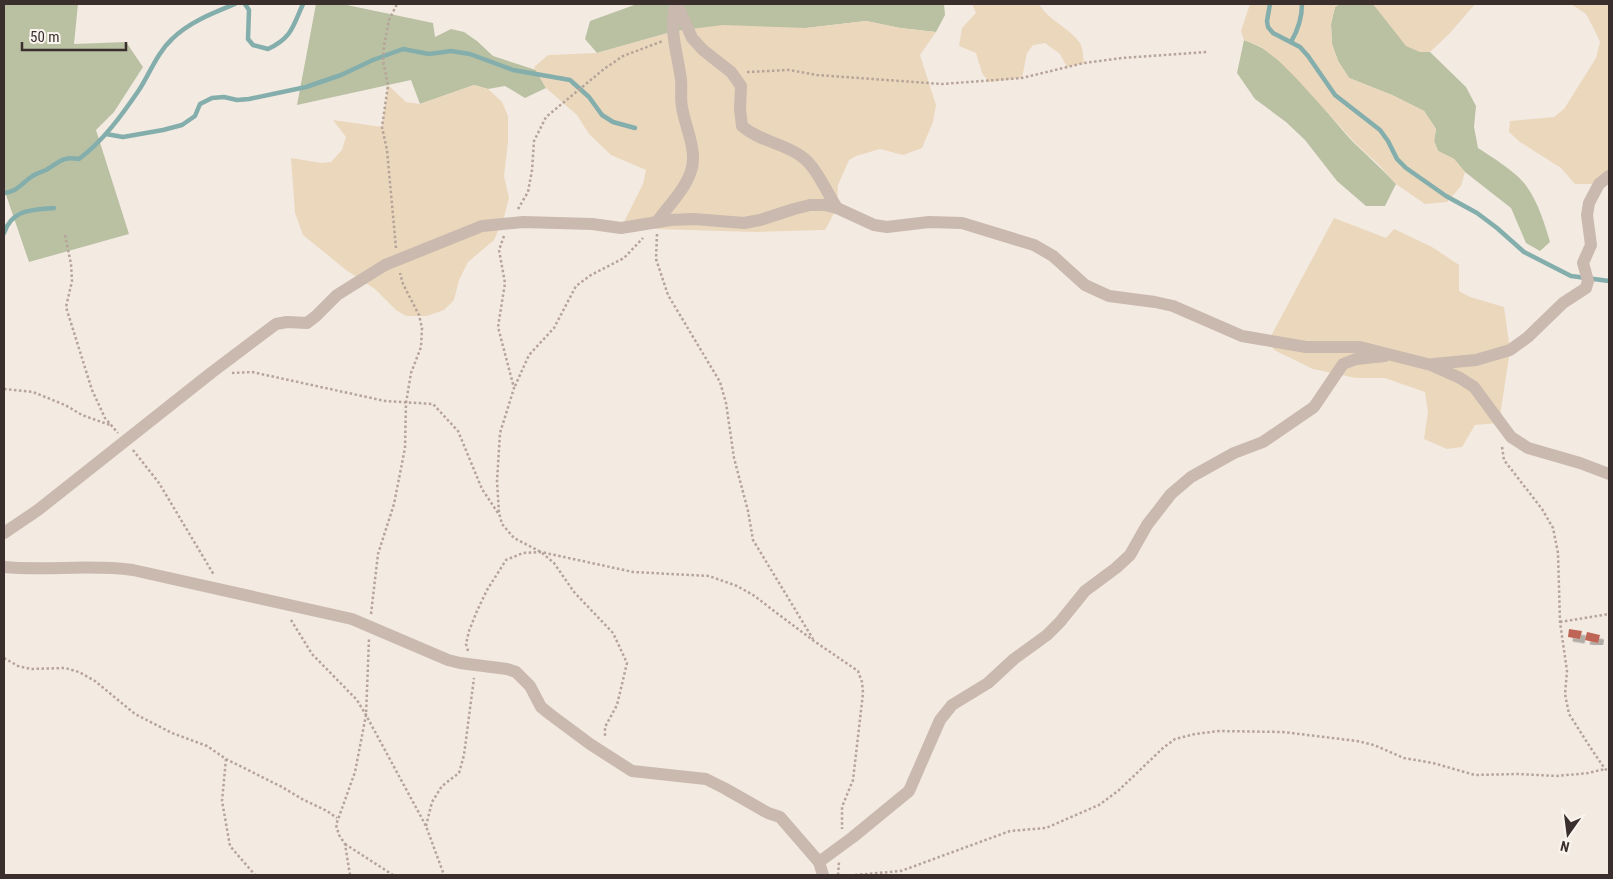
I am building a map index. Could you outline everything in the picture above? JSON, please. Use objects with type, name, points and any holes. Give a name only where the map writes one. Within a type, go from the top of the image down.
[{"type":"street","points":[[657,222],[684,186],[691,171],[693,158],[681,105],[682,81],[672,16],[676,4]]},
{"type":"street","points":[[676,4],[692,38],[703,50],[732,72],[741,86],[740,109],[742,126],[750,133],[782,146],[802,157],[815,171],[837,208]]},
{"type":"street","points":[[1430,364],[1476,360],[1510,350],[1528,337],[1563,303],[1586,288],[1588,281],[1583,263],[1591,245],[1586,216],[1589,203],[1599,184],[1609,176]]},
{"type":"street","points":[[4,534],[38,510],[276,324],[287,322],[307,323],[336,295],[385,265],[397,260],[482,226],[523,222],[592,224],[621,228],[657,222],[694,219],[744,223],[810,205],[825,205],[837,208],[874,225],[887,227],[929,222],[962,223],[1034,245],[1053,256],[1084,285],[1109,296],[1173,306],[1242,336],[1306,347],[1360,346],[1430,364],[1460,378],[1474,388],[1511,437],[1528,448],[1580,463],[1609,474]]},
{"type":"street","points":[[819,862],[909,791],[940,720],[952,705],[988,683],[1014,659],[1047,635],[1085,591],[1130,555],[1147,524],[1171,494],[1191,477],[1234,453],[1263,442],[1314,407],[1343,364],[1356,359],[1391,355]]},
{"type":"street","points":[[4,567],[36,569],[108,567],[133,570],[352,619],[448,660],[516,672],[530,686],[542,707],[590,744],[632,770],[706,779],[768,814],[780,818],[819,862],[822,875]]},
{"type":"path","points":[[393,875],[346,844],[339,835],[336,825],[355,772],[366,715],[369,625],[378,554],[394,504],[404,448],[406,403],[411,372],[421,347],[422,328],[419,315],[403,284],[397,260],[392,194],[387,150],[382,127],[388,86],[383,61],[384,46],[396,4]]},
{"type":"path","points":[[514,388],[498,326],[505,284],[499,250],[509,224],[528,192],[534,141],[546,117],[623,56],[674,37]]},
{"type":"path","points":[[732,72],[789,70],[817,75],[942,84],[1022,78],[1084,63],[1122,58],[1207,52]]},
{"type":"path","points":[[498,513],[497,481],[500,433],[514,388],[529,355],[554,328],[576,286],[591,275],[624,258],[657,222]]},
{"type":"path","points":[[657,222],[656,258],[668,295],[720,382],[726,403],[734,458],[748,511],[753,540],[814,641]]},
{"type":"path","points":[[65,235],[71,264],[72,281],[66,307],[92,390],[104,418],[159,483],[223,590]]},
{"type":"path","points":[[211,373],[252,372],[385,401],[433,404],[458,431],[482,489],[498,513],[502,524],[514,538],[540,552],[554,563],[574,592],[613,633],[627,663],[617,705],[605,727],[605,742],[613,759]]},
{"type":"path","points":[[4,390],[33,392],[66,405],[82,415],[111,426]]},
{"type":"path","points":[[1500,423],[1504,460],[1542,508],[1554,528],[1558,552],[1560,622],[1567,671],[1565,694],[1570,714],[1592,750],[1605,769],[1609,771]]},
{"type":"path","points":[[426,826],[432,802],[442,786],[459,773],[464,755],[474,678],[466,644],[469,631],[487,590],[506,560],[523,552],[540,552],[633,572],[709,576],[737,586],[753,595],[858,671],[863,693],[853,780],[842,807],[838,875]]},
{"type":"path","points":[[1560,622],[1609,614]]},
{"type":"path","points":[[291,620],[312,654],[357,700],[390,756],[426,826],[444,875]]},
{"type":"path","points":[[4,658],[18,666],[31,669],[65,668],[79,672],[95,681],[135,714],[172,733],[207,746],[226,759],[327,810],[338,818]]},
{"type":"path","points":[[855,875],[901,871],[1010,831],[1046,828],[1098,805],[1118,791],[1175,739],[1195,734],[1219,731],[1283,732],[1357,741],[1374,745],[1404,758],[1433,763],[1475,775],[1518,774],[1557,776],[1588,773],[1605,769]]},
{"type":"path","points":[[226,759],[222,801],[230,846],[255,875]]},
{"type":"path","points":[[346,844],[350,875]]},
{"type":"green space","points":[[4,4],[78,4],[74,44],[126,42],[143,67],[114,112],[96,130],[129,234],[29,262],[4,189]]},
{"type":"green space","points":[[316,4],[342,4],[433,23],[435,37],[451,29],[464,32],[493,56],[536,70],[546,88],[525,98],[505,86],[488,89],[474,85],[420,104],[411,80],[297,105]]},
{"type":"green space","points":[[637,4],[944,4],[945,15],[936,32],[900,28],[866,21],[806,28],[675,31],[597,53],[585,39],[590,21]]},
{"type":"green space","points":[[1340,4],[1373,4],[1390,24],[1420,52],[1430,52],[1466,87],[1476,106],[1474,127],[1478,148],[1523,181],[1538,207],[1550,242],[1540,251],[1526,243],[1511,208],[1465,172],[1454,159],[1438,151],[1434,141],[1436,129],[1424,111],[1392,95],[1349,78],[1338,61],[1332,44],[1331,24],[1335,7]]},
{"type":"green space","points":[[1244,40],[1262,48],[1287,68],[1355,144],[1396,184],[1385,206],[1366,206],[1337,181],[1305,140],[1286,122],[1255,99],[1237,73]]},
{"type":"sand","points":[[972,4],[1039,4],[1048,15],[1071,33],[1080,43],[1084,63],[1067,67],[1060,54],[1045,43],[1033,45],[1027,53],[1022,78],[989,82],[982,73],[976,53],[959,46],[962,28],[976,13]]},
{"type":"sand","points":[[1250,4],[1340,4],[1335,7],[1331,24],[1332,44],[1338,61],[1349,78],[1392,95],[1424,111],[1436,129],[1434,141],[1438,151],[1454,159],[1465,172],[1461,186],[1447,202],[1425,204],[1396,184],[1278,60],[1261,47],[1244,40],[1241,31]]},
{"type":"sand","points":[[1373,4],[1475,4],[1450,33],[1430,52],[1420,52],[1406,46]]},
{"type":"sand","points":[[1571,4],[1609,4],[1609,181],[1599,184],[1575,184],[1561,168],[1520,142],[1509,132],[1510,121],[1554,117],[1564,109],[1596,58],[1600,42],[1595,31],[1586,14]]},
{"type":"sand","points":[[866,21],[900,28],[936,32],[920,55],[936,105],[933,122],[922,148],[903,155],[880,149],[849,160],[838,185],[837,208],[825,230],[757,232],[621,228],[643,184],[646,170],[611,155],[589,134],[577,115],[546,88],[534,67],[548,55],[597,53],[675,31],[723,25],[806,28]]},
{"type":"sand","points":[[388,85],[406,102],[420,104],[474,85],[488,89],[502,102],[508,116],[508,142],[504,176],[509,198],[504,217],[494,240],[468,262],[459,280],[454,300],[444,310],[427,316],[406,316],[396,310],[375,289],[346,270],[303,235],[295,213],[291,158],[322,163],[331,162],[342,150],[346,137],[333,120],[382,127]]},
{"type":"sand","points":[[1334,218],[1386,238],[1394,229],[1432,247],[1459,265],[1459,291],[1470,297],[1504,307],[1510,350],[1499,423],[1475,425],[1462,447],[1447,449],[1424,439],[1428,412],[1425,392],[1385,378],[1356,378],[1313,369],[1274,350],[1269,340]]},
{"type":"building","points":[[1569,629],[1582,631],[1580,639],[1568,637]]},
{"type":"building","points":[[1587,632],[1600,635],[1598,643],[1585,640]]},
{"type":"waterway","points":[[4,193],[16,189],[33,176],[61,160],[69,158],[79,159],[88,152],[126,109],[158,57],[172,39],[194,23],[235,4]]},
{"type":"waterway","points":[[245,4],[249,10],[248,39],[253,45],[268,49],[276,45],[291,31],[303,4]]},
{"type":"waterway","points":[[1270,4],[1267,21],[1268,27],[1273,33],[1300,47],[1335,95],[1380,130],[1397,159],[1406,168],[1446,196],[1477,213],[1524,252],[1571,276],[1609,281]]},
{"type":"waterway","points":[[1291,42],[1299,24],[1302,4]]},
{"type":"waterway","points":[[106,134],[123,137],[182,125],[195,116],[200,104],[212,98],[249,99],[306,87],[341,75],[403,49],[429,54],[451,51],[470,54],[513,70],[570,80],[589,97],[602,115],[613,122],[635,128]]},
{"type":"waterway","points":[[4,233],[12,219],[18,215],[31,210],[54,208]]}]
